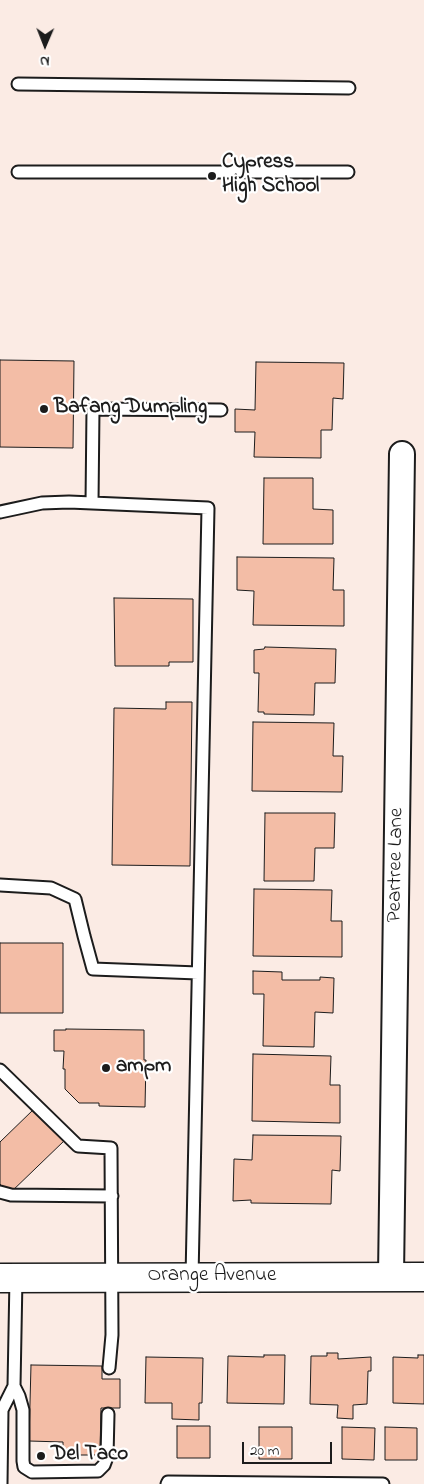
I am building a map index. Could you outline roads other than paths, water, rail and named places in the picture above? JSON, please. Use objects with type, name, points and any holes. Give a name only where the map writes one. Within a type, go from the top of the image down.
[{"type":"main road","name":"Orange Avenue","points":[[8,1278],[424,1277]]},
{"type":"street","name":"Peartree Lane","points":[[392,1276],[402,454]]},
{"type":"lane","points":[[18,84],[349,88]]},
{"type":"lane","points":[[18,172],[348,172]]},
{"type":"lane","points":[[92,503],[93,409],[221,410]]},
{"type":"lane","points":[[0,512],[42,503],[92,503],[208,508],[192,1277]]},
{"type":"lane","points":[[0,886],[51,888],[76,899],[84,936],[94,968],[198,973]]},
{"type":"lane","points":[[0,1070],[78,1146],[111,1148],[112,1335],[109,1368]]},
{"type":"lane","points":[[0,1192],[11,1195],[112,1196]]},
{"type":"lane","points":[[8,1278],[14,1386],[23,1410],[24,1467],[32,1472],[98,1471],[104,1465],[107,1457],[108,1414]]},
{"type":"lane","points":[[2,1484],[2,1410],[14,1386]]},
{"type":"lane","points":[[167,1484],[168,1482],[178,1482],[383,1484]]},
{"type":"place","name":"Cypress High School","points":[[212,176]]},
{"type":"place","name":"Bafang Dumpling","points":[[44,409]]},
{"type":"place","name":"ampm","points":[[106,1068]]},
{"type":"place","name":"Del Taco","points":[[41,1456]]}]
